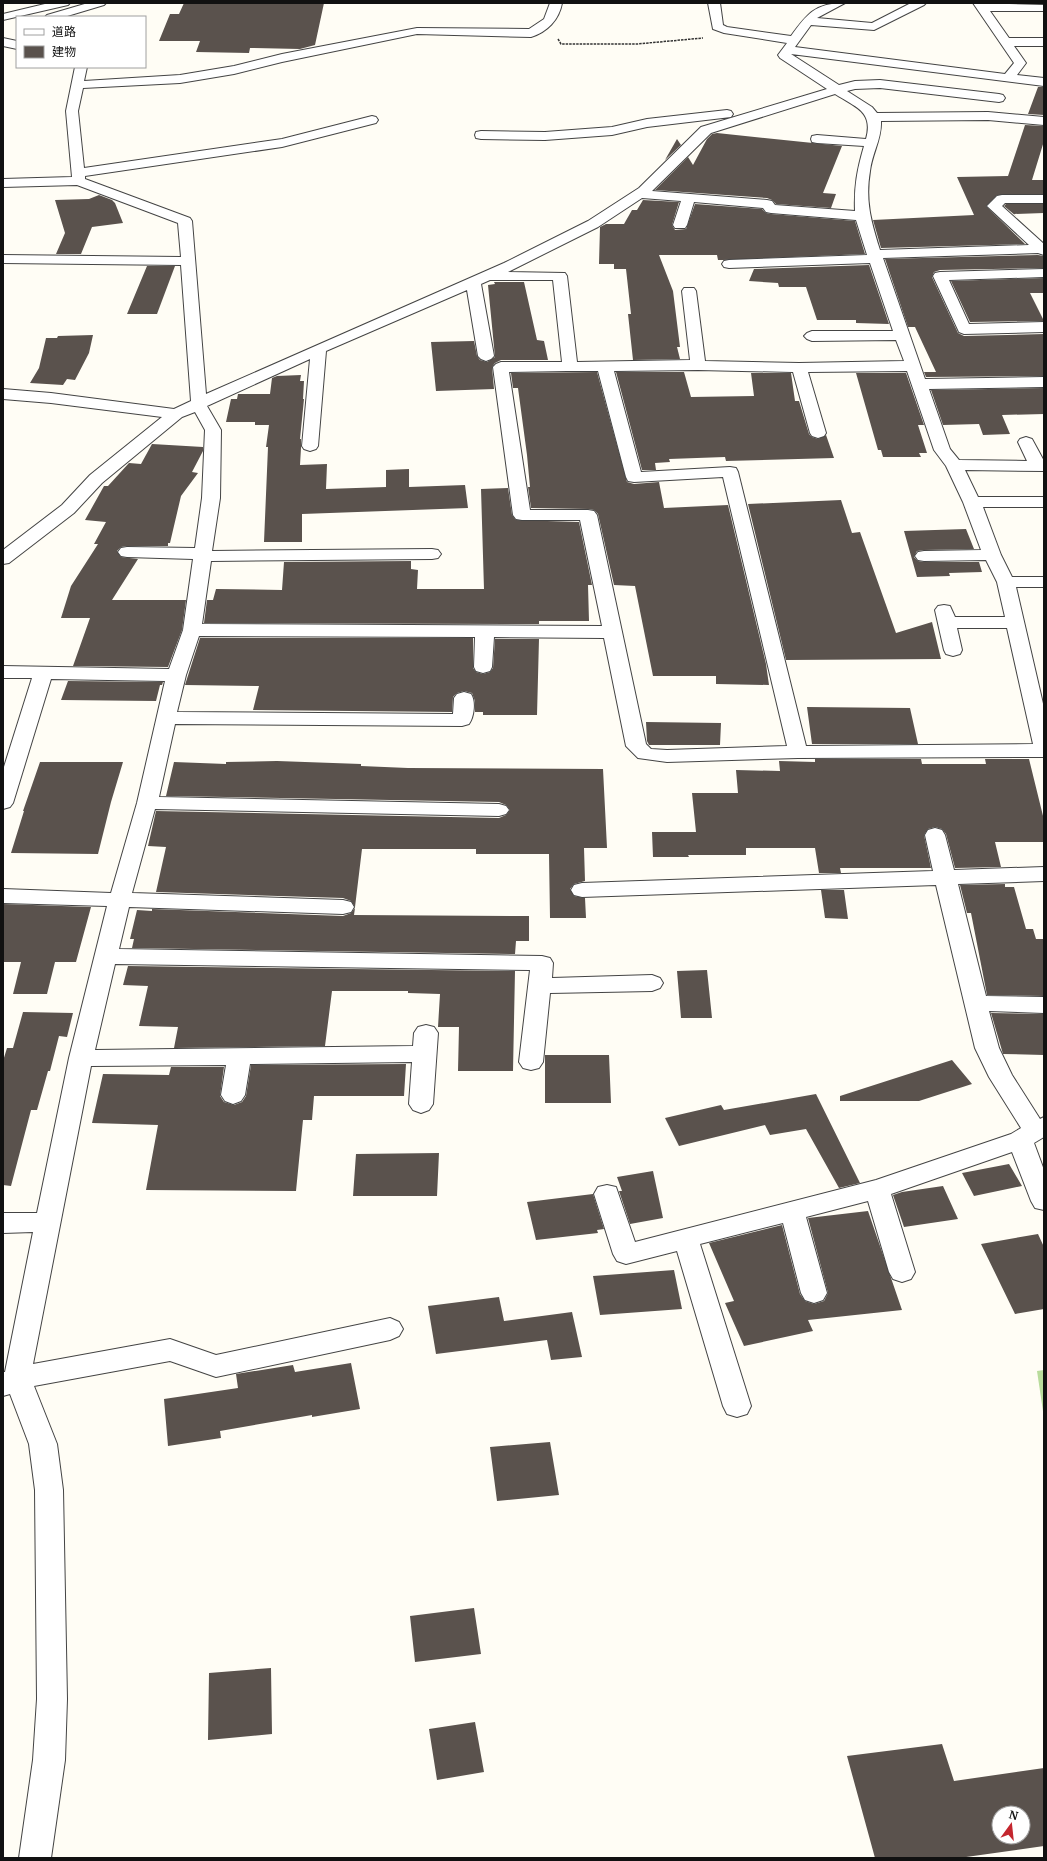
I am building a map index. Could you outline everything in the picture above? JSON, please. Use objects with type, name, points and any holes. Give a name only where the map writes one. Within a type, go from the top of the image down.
[{"type":"street","points":[[3,17],[64,3]]},
{"type":"street","points":[[73,3],[84,8]]},
{"type":"street","points":[[77,85],[180,79],[234,70],[282,58],[417,31],[531,33],[537,31],[555,14],[556,3]]},
{"type":"street","points":[[714,3],[718,27],[724,30],[791,45],[1044,82]]},
{"type":"street","points":[[839,3],[811,17],[784,55],[868,110],[874,117],[875,130],[863,170],[861,192],[862,216],[912,366],[942,450],[954,466],[972,502],[992,555],[1006,582],[1044,751],[798,752],[667,756],[645,754],[636,746],[588,515],[522,515],[501,368],[698,365],[799,368],[912,366]]},
{"type":"street","points":[[808,21],[874,27],[920,3]]},
{"type":"street","points":[[981,5],[1044,8]]},
{"type":"street","points":[[981,5],[1020,63],[1008,77]]},
{"type":"street","points":[[55,16],[84,8],[100,9]]},
{"type":"street","points":[[3,28],[16,25]]},
{"type":"street","points":[[3,42],[16,45]]},
{"type":"street","points":[[1005,42],[1044,42]]},
{"type":"street","points":[[78,177],[72,111],[81,68]]},
{"type":"street","points":[[3,559],[68,509],[96,479],[176,414],[199,405],[319,349],[480,279],[593,224],[640,194],[706,130],[802,99],[838,91],[858,80],[999,98]]},
{"type":"street","points":[[481,135],[545,136],[612,131],[648,123],[770,110]]},
{"type":"street","points":[[874,117],[988,116],[1044,122]]},
{"type":"street","points":[[3,183],[78,177],[282,143],[372,120]]},
{"type":"street","points":[[817,139],[872,143]]},
{"type":"street","points":[[35,1858],[49,1760],[52,1699],[49,1490],[43,1444],[10,1382],[48,1222],[81,1058],[120,899],[147,803],[176,675],[192,630],[211,498],[213,430],[199,405],[185,221],[78,177]]},
{"type":"street","points":[[640,194],[767,204],[768,212],[862,216]]},
{"type":"street","points":[[680,225],[689,198]]},
{"type":"street","points":[[1042,250],[994,206],[1002,199],[1044,199]]},
{"type":"street","points":[[729,264],[1042,250]]},
{"type":"street","points":[[3,259],[189,261]]},
{"type":"street","points":[[1044,273],[940,276],[964,329],[1044,327]]},
{"type":"street","points":[[480,279],[560,276],[570,367]]},
{"type":"street","points":[[480,279],[486,356]]},
{"type":"street","points":[[689,291],[698,365]]},
{"type":"street","points":[[812,336],[902,335]]},
{"type":"street","points":[[310,446],[319,349]]},
{"type":"street","points":[[605,366],[634,477],[730,472],[798,752]]},
{"type":"street","points":[[799,368],[818,434]]},
{"type":"street","points":[[919,384],[1044,382]]},
{"type":"street","points":[[3,394],[59,399],[176,414]]},
{"type":"street","points":[[1026,442],[1041,466]]},
{"type":"street","points":[[954,466],[1041,466]]},
{"type":"street","points":[[972,502],[1044,502]]},
{"type":"street","points":[[127,552],[203,555],[432,554]]},
{"type":"street","points":[[924,556],[992,555]]},
{"type":"street","points":[[1006,582],[1044,582]]},
{"type":"street","points":[[953,650],[946,616],[1016,623]]},
{"type":"street","points":[[192,630],[613,632]]},
{"type":"street","points":[[483,668],[485,632]]},
{"type":"street","points":[[3,672],[176,675]]},
{"type":"street","points":[[3,803],[43,673]]},
{"type":"street","points":[[167,718],[462,720],[464,698]]},
{"type":"street","points":[[147,803],[499,810]]},
{"type":"street","points":[[935,835],[987,1048],[1001,1077],[1033,1132],[1044,1201]]},
{"type":"street","points":[[582,890],[1044,874]]},
{"type":"street","points":[[3,896],[342,907]]},
{"type":"street","points":[[106,956],[542,963],[531,1062]]},
{"type":"street","points":[[539,986],[652,983]]},
{"type":"street","points":[[975,1003],[1044,1005]]},
{"type":"street","points":[[81,1058],[239,1056],[426,1044],[421,1104]]},
{"type":"street","points":[[233,1095],[239,1056]]},
{"type":"street","points":[[607,1194],[626,1254],[877,1189],[921,1175],[1033,1132]]},
{"type":"street","points":[[877,1189],[902,1272]]},
{"type":"street","points":[[792,1211],[814,1292]]},
{"type":"street","points":[[3,1223],[48,1222]]},
{"type":"street","points":[[686,1238],[737,1406]]},
{"type":"street","points":[[10,1382],[170,1350],[216,1366],[390,1329]]},
{"type":"path","points":[[548,22],[561,44],[637,44],[735,36],[742,33]]},
{"type":"green space","points":[[1044,1370],[1044,1418],[1037,1371]]},
{"type":"building","points":[[184,3],[324,3],[315,45],[300,49],[250,48],[249,53],[196,52],[200,41],[159,41],[170,14],[179,14]]},
{"type":"building","points":[[1038,87],[1044,87],[1044,115],[1028,114]]},
{"type":"building","points":[[1025,125],[1044,126],[1044,141],[1032,180],[1044,180],[1044,194],[997,195],[986,206],[1025,244],[881,248],[873,220],[974,215],[957,177],[1008,176]]},
{"type":"building","points":[[717,133],[842,146],[823,193],[836,194],[831,208],[776,204],[767,198],[655,190],[688,157],[693,165],[707,139],[712,134]]},
{"type":"building","points":[[677,139],[681,145],[665,160]]},
{"type":"building","points":[[99,195],[112,200],[115,203],[123,223],[92,227],[81,254],[56,254],[65,233],[55,200],[89,199]]},
{"type":"building","points":[[643,200],[679,202],[672,225],[675,230],[686,229],[695,204],[762,209],[766,213],[771,214],[855,221],[865,254],[723,260],[718,260],[717,255],[659,255],[673,291],[680,347],[677,347],[680,359],[633,360],[628,314],[631,314],[626,269],[614,269],[614,264],[599,264],[600,227],[606,224],[624,224],[632,210],[637,210]]},
{"type":"building","points":[[1006,204],[1044,204],[1044,213],[1014,214],[1016,216],[1004,206]]},
{"type":"building","points":[[1044,256],[1044,268],[940,270],[934,272],[932,277],[958,333],[964,336],[1044,334],[1044,376],[926,377],[924,372],[936,372],[915,327],[908,327],[885,259]]},
{"type":"building","points":[[869,265],[889,324],[856,323],[856,320],[817,320],[806,287],[779,287],[778,283],[749,281],[754,269]]},
{"type":"building","points":[[147,266],[175,266],[157,314],[127,314]]},
{"type":"building","points":[[1044,278],[1044,293],[1030,293],[1044,321],[970,322],[951,281]]},
{"type":"building","points":[[494,282],[524,282],[537,340],[544,341],[548,360],[501,360],[495,363],[492,367],[494,389],[436,391],[431,342],[474,341],[477,356],[480,360],[487,362],[495,357],[488,285],[495,284]]},
{"type":"building","points":[[93,335],[89,353],[75,380],[67,379],[63,385],[30,383],[39,368],[46,338],[57,338],[58,336]]},
{"type":"building","points":[[597,372],[627,482],[634,484],[659,482],[664,508],[728,505],[766,664],[769,685],[716,684],[716,676],[653,676],[635,586],[614,585],[598,514],[594,510],[588,509],[531,508],[528,487],[530,487],[527,455],[518,388],[513,388],[511,373]]},
{"type":"building","points":[[616,372],[684,372],[691,397],[754,396],[751,373],[791,373],[795,401],[799,401],[809,434],[818,439],[826,435],[834,458],[726,461],[725,457],[669,459],[670,462],[655,463],[656,470],[642,470]]},
{"type":"building","points":[[856,373],[906,373],[924,425],[918,425],[927,453],[919,453],[921,457],[883,457],[881,450],[878,450]]},
{"type":"building","points":[[301,375],[300,381],[304,381],[304,399],[300,439],[300,465],[327,464],[326,489],[386,487],[386,470],[409,469],[409,487],[465,485],[468,508],[302,514],[302,542],[264,542],[268,447],[266,447],[269,425],[255,425],[255,422],[226,422],[231,399],[237,399],[238,394],[270,394],[272,378],[277,376]]},
{"type":"building","points":[[1044,388],[1044,414],[1002,415],[1010,434],[983,435],[979,424],[943,425],[931,390]]},
{"type":"building","points":[[152,444],[203,447],[203,451],[192,472],[198,473],[181,496],[168,546],[127,546],[121,547],[117,551],[121,557],[138,559],[112,600],[186,600],[182,630],[168,667],[73,666],[90,618],[61,618],[71,586],[98,544],[94,544],[106,522],[85,520],[104,486],[108,486],[129,463],[141,464]]},
{"type":"building","points":[[508,488],[512,515],[516,520],[579,522],[592,585],[588,585],[589,621],[539,621],[539,624],[204,623],[207,600],[213,600],[216,589],[282,590],[284,562],[411,561],[411,569],[418,570],[417,589],[484,589],[481,489]]},
{"type":"building","points":[[841,500],[852,533],[860,532],[896,633],[932,622],[941,659],[786,660],[748,504]]},
{"type":"building","points":[[966,529],[974,549],[924,550],[917,551],[914,557],[918,561],[924,562],[979,562],[982,572],[949,573],[950,576],[917,577],[904,531]]},
{"type":"building","points":[[200,638],[473,638],[473,668],[476,672],[483,674],[490,672],[493,668],[495,639],[539,639],[537,715],[483,715],[483,712],[475,712],[475,701],[472,693],[464,691],[457,693],[453,697],[452,712],[253,710],[259,686],[185,685]]},
{"type":"building","points":[[68,681],[163,682],[162,685],[160,685],[156,701],[61,700]]},
{"type":"building","points":[[807,707],[910,708],[918,744],[812,744]]},
{"type":"building","points":[[646,722],[721,723],[720,745],[649,745],[647,741]]},
{"type":"building","points":[[815,759],[921,759],[922,764],[986,764],[985,759],[1029,759],[1044,820],[1044,842],[995,842],[1001,867],[955,868],[946,834],[942,829],[935,827],[928,829],[924,835],[931,868],[840,868],[841,873],[819,873],[815,848],[746,848],[746,855],[688,855],[689,857],[653,857],[652,832],[696,832],[692,793],[738,793],[736,770],[780,771],[779,761],[815,762]]},
{"type":"building","points":[[277,761],[361,764],[361,766],[408,768],[603,769],[607,848],[584,848],[585,881],[574,884],[570,889],[574,896],[585,898],[586,918],[550,918],[549,854],[476,854],[476,849],[362,849],[355,907],[351,901],[343,898],[156,892],[166,847],[148,846],[156,811],[499,818],[506,815],[510,810],[506,805],[499,802],[166,796],[174,762],[226,764],[226,762]]},
{"type":"building","points":[[40,762],[123,762],[98,854],[11,853],[23,811]]},
{"type":"building","points":[[1005,884],[1005,887],[1014,887],[1026,929],[1033,929],[1036,939],[1044,939],[1044,996],[987,995],[971,913],[967,913],[960,885]]},
{"type":"building","points":[[821,890],[844,890],[848,919],[825,918]]},
{"type":"building","points":[[3,904],[91,907],[76,962],[55,962],[47,994],[13,994],[21,962],[3,962]]},
{"type":"building","points":[[355,908],[354,915],[529,916],[529,941],[516,941],[515,954],[132,948],[134,939],[130,939],[137,910],[152,911],[152,909],[343,916],[351,913]]},
{"type":"building","points":[[128,966],[515,971],[513,1071],[458,1071],[459,1027],[438,1027],[440,994],[408,993],[408,991],[332,991],[325,1046],[174,1048],[178,1027],[139,1026],[148,986],[123,985]]},
{"type":"building","points":[[707,970],[712,1018],[681,1018],[677,971]]},
{"type":"building","points":[[23,1012],[73,1013],[67,1037],[59,1036],[50,1071],[48,1071],[37,1110],[31,1110],[11,1186],[3,1185],[3,1061],[7,1048],[13,1048]]},
{"type":"building","points":[[991,1013],[1044,1014],[1044,1055],[1003,1054]]},
{"type":"building","points":[[545,1055],[609,1055],[611,1103],[545,1103]]},
{"type":"building","points":[[952,1060],[972,1084],[919,1101],[840,1101],[840,1096]]},
{"type":"building","points":[[406,1064],[404,1096],[314,1096],[312,1120],[303,1120],[296,1191],[146,1190],[158,1125],[92,1123],[103,1074],[169,1075],[171,1067],[224,1067],[220,1096],[224,1102],[234,1105],[242,1102],[246,1096],[251,1065]]},
{"type":"building","points":[[816,1094],[860,1183],[839,1188],[806,1129],[770,1135],[765,1125],[679,1146],[665,1118],[721,1105],[724,1110]]},
{"type":"building","points":[[439,1153],[437,1196],[353,1196],[356,1154]]},
{"type":"building","points":[[1009,1164],[1022,1186],[974,1196],[962,1173]]},
{"type":"building","points":[[653,1171],[663,1218],[630,1224],[619,1191],[622,1191],[617,1177]]},
{"type":"building","points":[[943,1186],[958,1219],[904,1227],[893,1195],[902,1192]]},
{"type":"building","points":[[593,1194],[604,1229],[597,1230],[598,1233],[536,1240],[527,1202]]},
{"type":"building","points":[[868,1211],[902,1310],[808,1320],[813,1331],[744,1346],[725,1303],[734,1301],[709,1243],[782,1225],[800,1294],[805,1301],[814,1304],[824,1301],[828,1293],[808,1218]]},
{"type":"building","points":[[1038,1234],[1044,1247],[1044,1309],[1015,1314],[981,1244]]},
{"type":"building","points":[[674,1270],[682,1309],[600,1315],[593,1276]]},
{"type":"building","points":[[499,1297],[504,1321],[572,1312],[582,1357],[551,1360],[547,1340],[436,1354],[428,1306]]},
{"type":"building","points":[[351,1363],[360,1409],[312,1417],[312,1415],[220,1431],[221,1438],[168,1446],[164,1399],[238,1388],[236,1374],[293,1365],[295,1372]]},
{"type":"building","points":[[550,1442],[559,1495],[497,1501],[490,1447]]},
{"type":"building","points":[[474,1608],[481,1654],[415,1662],[410,1616]]},
{"type":"building","points":[[271,1668],[272,1734],[208,1740],[209,1673]]},
{"type":"building","points":[[475,1722],[484,1772],[437,1780],[429,1729]]},
{"type":"building","points":[[942,1744],[954,1781],[1044,1768],[1044,1846],[959,1858],[875,1858],[847,1756]]}]
